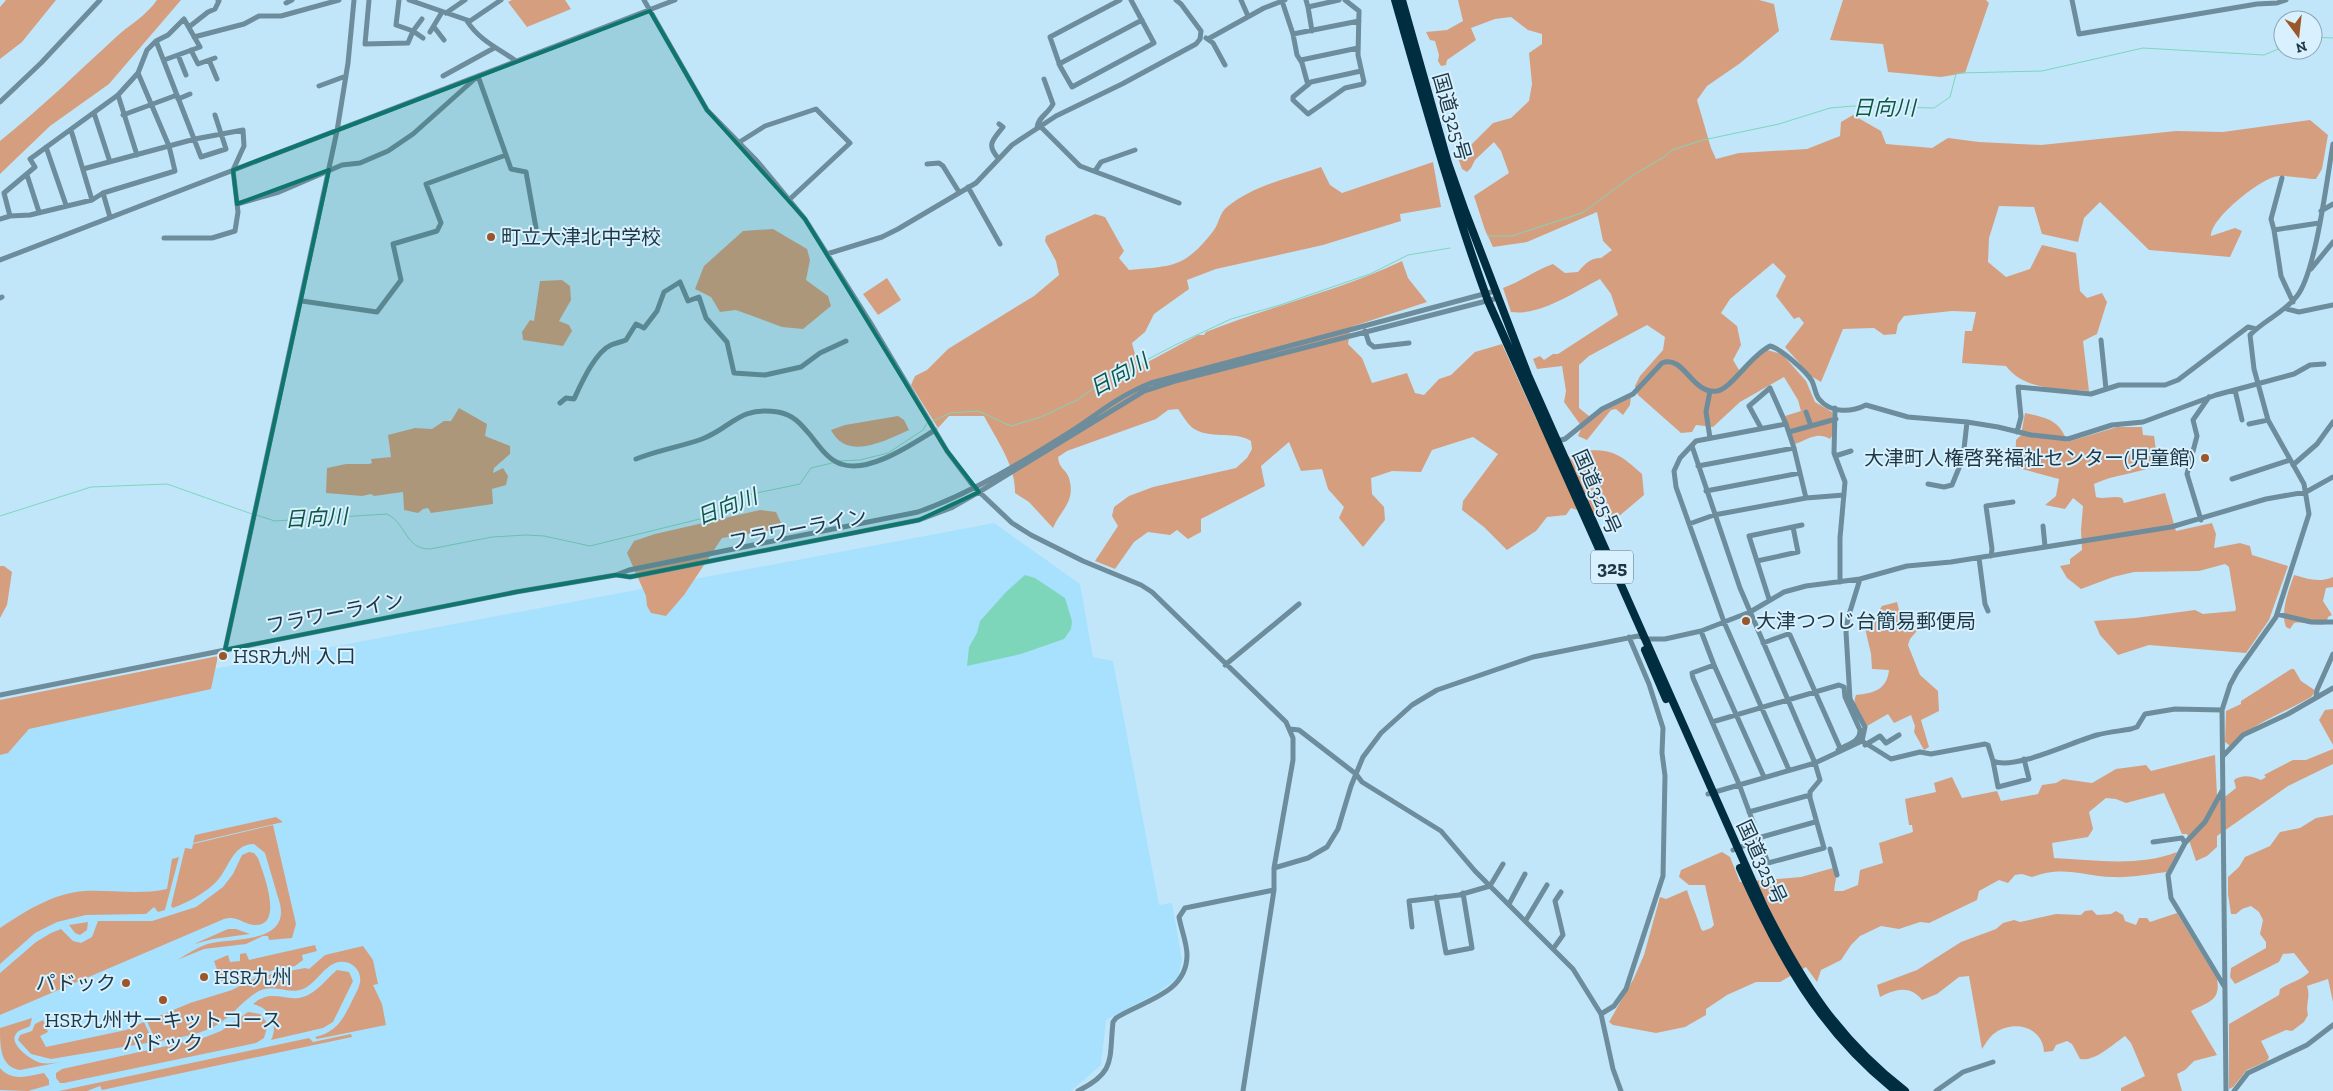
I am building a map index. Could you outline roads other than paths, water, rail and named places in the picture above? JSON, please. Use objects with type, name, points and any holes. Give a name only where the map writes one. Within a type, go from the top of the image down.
[{"type":"highway","name":"国道325号","points":[[1395,0],[1439,155],[1465,239],[1487,298],[1643,637]]},
{"type":"highway","name":"国道325号","points":[[1402,0],[1448,163],[1497,295],[1557,441],[1735,849],[1759,909],[1798,984],[1835,1032],[1876,1075],[1896,1091]]},
{"type":"highway","name":"国道325号","points":[[1735,849],[1790,958],[1810,990],[1867,1058],[1905,1091]]},
{"type":"street","points":[[0,102],[42,63],[100,0]]},
{"type":"street","points":[[194,37],[244,24],[259,16],[281,16],[339,0]]},
{"type":"street","points":[[225,650],[302,301],[337,131],[346,76],[354,0]]},
{"type":"street","points":[[369,0],[366,44],[408,43],[413,30],[422,19]]},
{"type":"street","points":[[399,0],[396,24],[413,30],[423,38]]},
{"type":"street","points":[[409,0],[467,21],[474,21],[498,1]]},
{"type":"street","points":[[428,7],[429,0]]},
{"type":"street","points":[[444,40],[432,30],[444,13],[465,0]]},
{"type":"street","points":[[644,0],[707,110],[790,199],[827,254],[947,451],[974,487],[1012,524],[1083,561],[1141,585],[1152,592],[1225,665],[1280,716],[1290,729],[1294,745],[1293,760],[1274,868],[1274,890],[1243,1091]]},
{"type":"street","points":[[0,260],[675,0]]},
{"type":"street","points":[[1118,0],[1050,37],[1059,64],[1072,87],[1154,43],[1131,0]]},
{"type":"street","points":[[827,254],[882,237],[968,187],[982,176],[1012,145],[1038,127],[1196,44],[1201,36],[1198,26],[1176,0]]},
{"type":"street","points":[[1242,0],[1248,16]]},
{"type":"street","points":[[1306,0],[1312,31]]},
{"type":"street","points":[[1308,7],[1339,0]]},
{"type":"street","points":[[1346,0],[1359,10],[1358,48],[1363,84],[1345,88],[1306,115],[1292,98],[1308,85],[1361,70]]},
{"type":"street","points":[[2072,0],[2079,34],[2257,2],[2277,3],[2286,0]]},
{"type":"street","points":[[189,27],[208,12],[215,9],[220,1]]},
{"type":"street","points":[[1208,39],[1248,16],[1283,1],[1293,34],[1296,56],[1301,60],[1308,85]]},
{"type":"street","points":[[10,216],[4,193],[35,167],[30,159],[118,95],[138,73],[142,59],[156,41],[168,35],[184,19],[200,47],[164,60]]},
{"type":"street","points":[[1059,64],[1142,20]]},
{"type":"street","points":[[467,21],[474,33],[516,61]]},
{"type":"street","points":[[1293,34],[1359,21]]},
{"type":"street","points":[[1201,36],[1208,39],[1225,65]]},
{"type":"street","points":[[156,41],[201,157],[226,149],[215,115]]},
{"type":"street","points":[[443,76],[494,48]]},
{"type":"street","points":[[1301,60],[1358,48]]},
{"type":"street","points":[[191,50],[198,64],[215,58]]},
{"type":"street","points":[[178,55],[186,76]]},
{"type":"street","points":[[209,60],[217,80]]},
{"type":"street","points":[[0,219],[92,200],[103,193],[176,171],[169,146],[138,73]]},
{"type":"street","points":[[319,86],[346,76]]},
{"type":"street","points":[[478,76],[511,169],[526,172],[536,228]]},
{"type":"street","points":[[237,204],[279,192],[342,165],[360,163],[388,151],[413,134],[478,76]]},
{"type":"street","points":[[1038,127],[1040,118],[1053,104],[1044,79]]},
{"type":"street","points":[[123,115],[190,94]]},
{"type":"street","points":[[118,95],[137,155]]},
{"type":"street","points":[[738,143],[765,126],[816,109],[850,143],[790,199]]},
{"type":"street","points":[[94,113],[110,162]]},
{"type":"street","points":[[998,158],[991,147],[992,142],[1003,127],[999,124]]},
{"type":"street","points":[[1038,127],[1080,166],[1179,203]]},
{"type":"street","points":[[72,130],[92,200]]},
{"type":"street","points":[[83,169],[195,139],[243,130],[244,146],[233,170],[237,204],[237,226],[233,233],[212,238],[164,238]]},
{"type":"street","points":[[2226,1091],[2222,710],[2230,685],[2237,672],[2269,629],[2277,614],[2308,514],[2306,492],[2292,462],[2268,420],[2258,383],[2250,335],[2293,302],[2299,294],[2310,269],[2333,144]]},
{"type":"street","points":[[46,147],[66,206]]},
{"type":"street","points":[[1095,171],[1101,162],[1134,150]]},
{"type":"street","points":[[302,301],[377,312],[401,280],[392,244],[437,231],[441,223],[426,184],[506,155]]},
{"type":"street","points":[[928,164],[939,163],[943,166],[959,192]]},
{"type":"street","points":[[27,175],[39,212]]},
{"type":"street","points":[[2282,178],[2271,219],[2281,276],[2293,302]]},
{"type":"street","points":[[968,187],[1000,244]]},
{"type":"street","points":[[103,193],[110,218]]},
{"type":"street","points":[[2321,211],[2333,204]]},
{"type":"street","points":[[2274,230],[2318,223]]},
{"type":"street","points":[[2310,269],[2333,242]]},
{"type":"street","points":[[560,403],[566,398],[574,399],[584,375],[592,367],[595,360],[610,345],[626,340],[636,324],[644,328],[657,311],[664,292],[680,282],[688,301],[699,297],[706,318],[725,338],[734,373],[765,375],[801,367],[820,353],[846,341]]},
{"type":"street","points":[[1409,343],[1374,348],[1369,343],[1365,330],[1497,295]]},
{"type":"street","points":[[2286,309],[2299,312],[2333,305]]},
{"type":"street","points":[[2017,432],[2021,417],[2018,387],[2091,394],[2119,385],[2165,385],[2178,380],[2248,327],[2256,329]]},
{"type":"street","name":"フラワーライン","points":[[0,696],[516,592],[616,575],[629,570],[918,512],[947,501],[974,487],[1045,446],[1121,396],[1140,387],[1182,374],[1365,330]]},
{"type":"street","name":"フラワーライン","points":[[616,575],[630,578],[919,520],[951,508],[979,492],[1144,391],[1365,330]]},
{"type":"street","points":[[2101,340],[2106,390]]},
{"type":"street","points":[[1557,441],[1570,436],[1602,409],[1633,394],[1659,365],[1666,361],[1677,364],[1701,388],[1710,391],[1726,388],[1749,361],[1764,349],[1773,347],[1790,359],[1812,381],[1820,400],[1835,408],[1853,411],[1866,405],[1908,416],[1967,422],[2040,437],[2068,439],[2112,425],[2143,422],[2209,398],[2294,374],[2310,365],[2324,364]]},
{"type":"street","points":[[1761,428],[1749,406],[1770,388],[1789,432],[1806,498]]},
{"type":"street","points":[[2235,390],[2242,420]]},
{"type":"street","points":[[1710,391],[1706,412],[1710,438]]},
{"type":"street","points":[[2201,520],[2188,468],[2197,436],[2193,420],[2209,398]]},
{"type":"street","points":[[1835,408],[1835,456],[1844,482],[1840,538],[1840,582]]},
{"type":"street","points":[[636,459],[702,439],[717,432],[740,416],[758,411],[776,412],[793,417],[832,460],[842,465],[861,465],[895,454],[934,428]]},
{"type":"street","points":[[1806,412],[1811,426]]},
{"type":"street","points":[[1789,432],[1836,419]]},
{"type":"street","points":[[2249,424],[2268,420]]},
{"type":"street","points":[[1928,484],[1944,487],[1952,485],[1963,458],[1967,422]]},
{"type":"street","points":[[2232,479],[2292,462],[2317,444],[2333,422]]},
{"type":"street","points":[[1786,424],[1696,441],[1680,458],[1674,471],[1676,488],[1724,622],[1789,770]]},
{"type":"street","points":[[2328,428],[2333,434]]},
{"type":"street","points":[[1692,446],[1714,515],[1750,612],[1815,763],[1820,780],[1810,795],[1749,812]]},
{"type":"street","points":[[1698,466],[1794,448]]},
{"type":"street","points":[[1835,456],[1851,451]]},
{"type":"street","points":[[1706,491],[1800,473]]},
{"type":"street","points":[[1274,868],[1308,858],[1327,847],[1338,829],[1356,774],[1371,745],[1406,709],[1425,696],[1533,657],[1630,637],[1665,639],[1701,632],[1750,612],[1769,599],[1784,592],[1806,586],[1860,579],[1907,566],[1979,558],[2045,546],[2171,528],[2266,500],[2306,492],[2333,478]]},
{"type":"street","points":[[1689,524],[1714,515],[1806,498],[1844,495]]},
{"type":"street","points":[[1990,556],[1992,549],[1986,506],[2013,502]]},
{"type":"street","points":[[1769,599],[1749,536],[1802,525]]},
{"type":"street","points":[[2042,526],[2045,546]]},
{"type":"street","points":[[1757,561],[1798,552],[1793,527]]},
{"type":"street","points":[[1979,558],[1984,604],[1988,611]]},
{"type":"street","points":[[1860,579],[1848,618],[1846,632],[1850,699],[1865,727],[1863,743]]},
{"type":"street","points":[[1225,665],[1299,604]]},
{"type":"street","points":[[2277,614],[2311,622],[2333,622]]},
{"type":"street","points":[[1701,632],[1764,777]]},
{"type":"street","points":[[1763,643],[1788,634],[1790,635],[1813,691],[1840,748]]},
{"type":"street","points":[[1601,1014],[1614,1006],[1626,990],[1663,876],[1665,776],[1662,753],[1663,728],[1649,684],[1630,637]]},
{"type":"street","points":[[2316,697],[2317,690],[2333,654]]},
{"type":"street","points":[[1714,665],[1692,673],[1739,784],[1768,863],[1771,864],[1830,848]]},
{"type":"street","points":[[1712,722],[1835,685],[1844,687],[1844,697],[1861,735],[1858,740],[1840,748],[1834,755]]},
{"type":"street","points":[[2223,756],[2243,735],[2333,688]]},
{"type":"street","points":[[1993,761],[2002,763],[2042,755],[2095,736],[2131,729],[2137,727],[2145,714],[2175,709],[2222,710]]},
{"type":"street","points":[[1290,729],[1299,730],[1356,774],[1362,782],[1441,830],[1490,886],[1573,969],[1601,1014],[1613,1069],[1621,1091]]},
{"type":"street","points":[[1710,793],[1815,763],[1880,736],[1886,743],[1899,735]]},
{"type":"street","points":[[1863,743],[1891,760],[1920,752],[1931,754],[1985,744],[1988,745],[1993,761],[1998,787],[2029,779],[2024,759]]},
{"type":"street","points":[[2223,790],[2205,822],[2185,843],[2168,876],[2171,898],[2224,986]]},
{"type":"street","points":[[1810,795],[1815,822],[1830,848],[1837,875]]},
{"type":"street","points":[[1735,849],[1759,839],[1815,822]]},
{"type":"street","points":[[2153,842],[2182,838],[2185,843]]},
{"type":"street","points":[[1412,927],[1409,900],[1463,893],[1490,886],[1503,864]]},
{"type":"street","points":[[1508,904],[1525,874]]},
{"type":"street","points":[[1526,920],[1547,885]]},
{"type":"street","points":[[1078,1091],[1092,1084],[1105,1074],[1108,1065],[1113,1022],[1121,1015],[1160,997],[1176,983],[1183,973],[1187,953],[1179,917],[1185,908],[1274,890]]},
{"type":"street","points":[[1554,949],[1563,935],[1555,901],[1561,892]]},
{"type":"street","points":[[1436,897],[1446,953],[1472,948],[1463,893]]},
{"type":"street","points":[[2234,1091],[2248,1073],[2307,1045],[2333,1024]]},
{"type":"street","points":[[1936,1091],[1963,1072],[1993,1062]]},
{"type":"waterway","name":"日向川","points":[[2323,38],[2333,38]]},
{"type":"waterway","name":"日向川","points":[[1488,236],[1512,236],[1582,213],[1635,174],[1664,157],[1672,150],[1703,140],[1779,124],[1830,108],[1853,106],[1934,108],[1950,97],[1956,74],[1959,73],[2042,71],[2143,48],[2264,55],[2273,51]]},
{"type":"waterway","name":"日向川","points":[[931,422],[950,413],[978,411],[1011,426],[1041,417],[1077,400],[1095,387],[1175,345],[1231,319],[1280,305],[1370,274],[1408,255],[1450,248]]},
{"type":"waterway","name":"日向川","points":[[838,461],[860,460],[888,453],[923,430],[927,423]]},
{"type":"waterway","name":"日向川","points":[[256,515],[275,521],[387,514],[394,518],[411,541],[422,548],[430,549],[492,537],[526,535],[544,536],[590,546],[708,517],[734,500],[747,495],[800,484],[811,468],[832,463]]},
{"type":"waterway","name":"日向川","points":[[0,516],[91,487],[167,484],[252,514]]},
{"type":"place","name":"町立大津北中学校","points":[[491,237]]},
{"type":"place","name":"大津町人権啓発福祉センター(児童館)","points":[[2205,458]]},
{"type":"place","name":"大津つつじ台簡易郵便局","points":[[1746,621]]},
{"type":"place","name":"HSR九州 入口","points":[[223,656]]},
{"type":"place","name":"HSR九州","points":[[204,977]]},
{"type":"place","name":"パドック","points":[[126,983]]},
{"type":"place","name":"HSR九州サーキットコース パドック","points":[[163,1000]]}]
